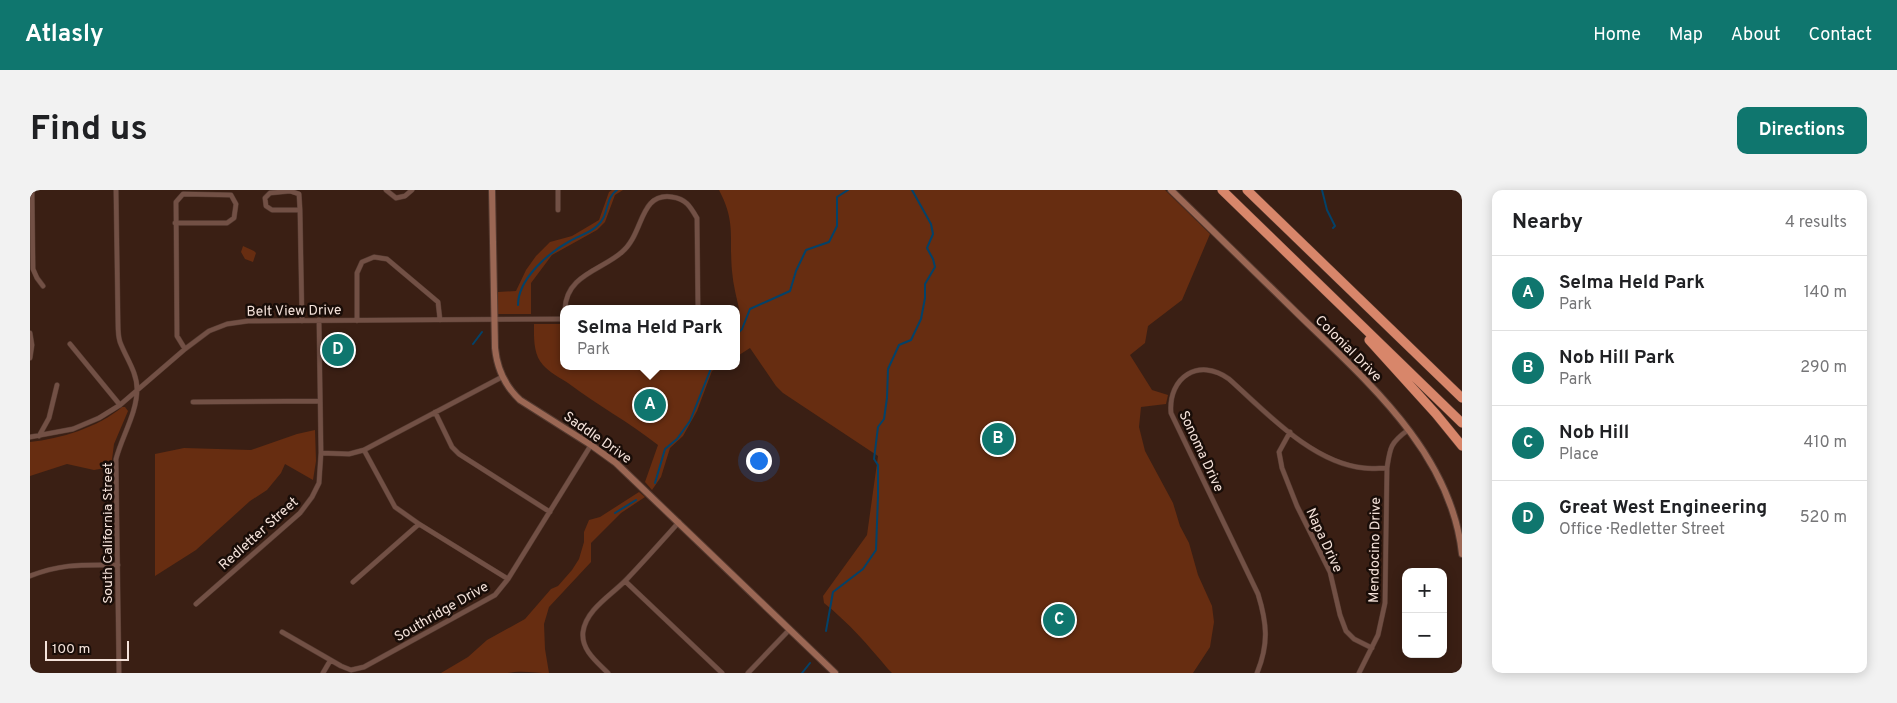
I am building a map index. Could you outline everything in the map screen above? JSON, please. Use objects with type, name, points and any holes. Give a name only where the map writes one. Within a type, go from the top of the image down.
[{"type":"highway","points":[[1222,190],[1462,423]]},
{"type":"highway","points":[[1247,190],[1462,398]]},
{"type":"highway","points":[[1344,309],[1462,446]]},
{"type":"highway","points":[[1386,324],[1410,342],[1462,390]]},
{"type":"street","points":[[32,190],[33,269],[43,286]]},
{"type":"street","name":"South California Street","points":[[116,190],[118,323],[120,341],[131,366],[137,390],[132,415],[116,459],[119,673]]},
{"type":"street","points":[[386,190],[396,198],[405,196],[412,190]]},
{"type":"street","name":"Saddle Drive","points":[[492,190],[496,359],[502,377],[511,392],[520,400],[591,444],[616,463],[680,522],[835,673]]},
{"type":"street","points":[[558,190],[558,210]]},
{"type":"street","name":"Colonial Drive","points":[[1171,190],[1378,394],[1420,444],[1439,475],[1448,495],[1460,534],[1462,554]]},
{"type":"street","points":[[300,210],[272,210],[266,206],[265,198],[270,193],[290,191],[299,194],[300,210],[302,321]]},
{"type":"street","points":[[175,223],[227,223],[234,218],[236,204],[231,195],[183,194],[176,202],[175,223],[177,336],[185,349]]},
{"type":"street","points":[[566,305],[566,300],[573,285],[584,275],[622,253],[632,242],[648,206],[654,200],[663,196],[681,198],[690,204],[697,218],[698,305]]},
{"type":"street","points":[[357,321],[357,273],[362,262],[374,256],[387,259],[438,302],[440,320]]},
{"type":"street","name":"Belt View Drive","points":[[30,437],[72,429],[100,418],[120,405],[185,349],[209,331],[227,324],[248,321],[560,319]]},
{"type":"street","name":"Redletter Street","points":[[196,604],[300,513],[312,497],[319,483],[321,453],[319,320]]},
{"type":"street","points":[[30,333],[32,344],[30,358]]},
{"type":"street","points":[[70,344],[120,405]]},
{"type":"street","name":"Sonoma Drive","points":[[1257,673],[1266,643],[1262,608],[1258,594],[1170,413],[1171,398],[1180,379],[1203,369],[1215,371],[1229,379],[1304,443],[1330,458],[1358,467],[1387,468]]},
{"type":"street","points":[[321,453],[349,454],[364,450],[502,377]]},
{"type":"street","points":[[39,436],[49,418],[57,384]]},
{"type":"street","points":[[193,402],[320,401]]},
{"type":"street","points":[[435,412],[452,447],[459,454],[550,512]]},
{"type":"street","name":"Mendocino Drive","points":[[1359,673],[1378,634],[1385,604],[1387,468],[1389,452],[1392,443],[1408,430]]},
{"type":"street","name":"Napa Drive","points":[[1290,432],[1279,452],[1282,468],[1297,506],[1330,572],[1340,615],[1346,631],[1354,639],[1372,648]]},
{"type":"street","name":"Southridge Drive","points":[[282,632],[330,661],[351,670],[364,667],[494,595],[508,579],[591,444]]},
{"type":"street","points":[[364,450],[394,507],[508,579]]},
{"type":"street","points":[[608,673],[586,650],[583,632],[588,619],[597,607],[625,581],[680,522]]},
{"type":"street","points":[[353,582],[419,524]]},
{"type":"street","points":[[30,576],[52,568],[74,565],[118,565]]},
{"type":"street","points":[[625,581],[722,673]]},
{"type":"street","points":[[748,673],[790,629]]},
{"type":"street","points":[[323,673],[330,661]]},
{"type":"shaded area","points":[[612,190],[623,190],[615,195],[605,222],[597,230],[552,255],[531,283],[531,314],[498,314],[498,292],[516,291],[526,270],[536,256],[550,242],[572,236],[599,220],[609,192]]},
{"type":"shaded area","points":[[719,190],[1165,190],[1210,234],[1182,300],[1148,326],[1145,343],[1130,355],[1152,390],[1168,395],[1166,404],[1141,407],[1139,427],[1145,451],[1173,503],[1180,526],[1189,543],[1198,575],[1212,606],[1214,622],[1210,647],[1193,673],[892,673],[888,669],[858,634],[824,603],[823,596],[867,535],[878,456],[783,393],[776,386],[750,348],[740,354],[740,305],[738,305],[734,287],[730,221]]},
{"type":"shaded area","points":[[243,246],[256,253],[253,262],[245,259],[241,252]]},
{"type":"shaded area","points":[[534,324],[560,324],[560,370],[714,370],[697,411],[683,436],[670,448],[661,477],[652,490],[645,482],[658,445],[545,368],[537,356]]},
{"type":"shaded area","points":[[122,407],[125,407],[128,411],[114,444],[111,467],[94,470],[67,464],[30,476],[30,442],[79,431],[113,414]]},
{"type":"shaded area","points":[[315,430],[316,461],[313,480],[285,464],[281,473],[267,490],[250,501],[196,550],[155,576],[155,454],[184,448],[251,450],[297,434]]},
{"type":"shaded area","points":[[639,492],[645,497],[621,513],[591,543],[591,562],[549,607],[544,624],[545,649],[549,673],[441,673],[468,657],[487,640],[525,619],[551,589],[558,586],[572,570],[579,559],[584,542],[584,532],[589,520],[600,517]]},
{"type":"waterway","points":[[518,305],[519,295],[529,276],[561,246],[597,226],[604,217],[610,198],[617,190]]},
{"type":"waterway","points":[[740,331],[750,309],[790,291],[796,271],[806,250],[829,242],[837,226],[837,197],[848,190]]},
{"type":"waterway","points":[[826,631],[833,592],[863,569],[876,550],[878,465],[874,459],[878,427],[884,419],[888,369],[899,345],[911,340],[921,319],[925,298],[925,284],[935,267],[927,248],[933,234],[931,224],[912,190]]},
{"type":"waterway","points":[[1322,190],[1327,210],[1335,226],[1333,228]]},
{"type":"waterway","points":[[473,344],[482,332]]},
{"type":"waterway","points":[[655,483],[665,449],[677,439],[690,421],[710,370]]},
{"type":"waterway","points":[[615,513],[636,500]]},
{"type":"waterway","points":[[802,673],[810,663]]},
{"type":"place","name":"Great West Engineering","points":[[338,350]]},
{"type":"place","name":"Selma Held Park","points":[[650,405]]},
{"type":"place","name":"Nob Hill Park","points":[[998,439]]},
{"type":"place","name":"Nob Hill","points":[[1059,620]]}]
